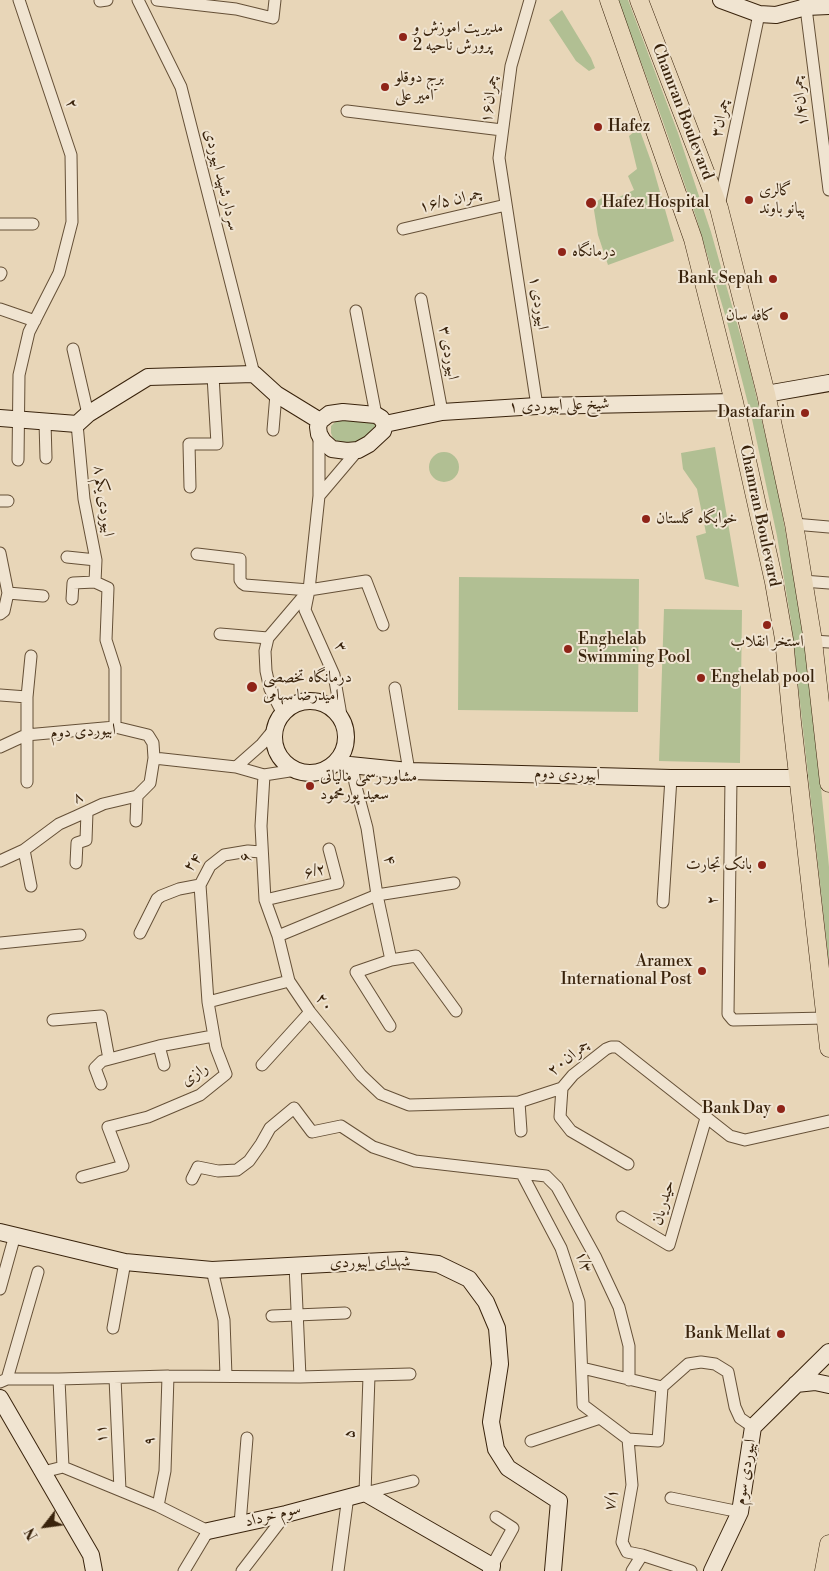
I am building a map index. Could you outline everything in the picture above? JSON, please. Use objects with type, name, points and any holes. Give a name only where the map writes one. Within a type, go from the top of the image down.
[{"type":"main road","name":"Chamran Boulevard","points":[[609,0],[693,239],[734,402],[774,582],[784,639],[829,1048]]},
{"type":"main road","name":"Chamran Boulevard","points":[[638,0],[718,208],[766,394],[794,524],[804,581],[821,641],[829,783]]},
{"type":"main road","points":[[824,1571],[829,1544]]},
{"type":"street","name":"۲","points":[[18,460],[19,375],[29,332],[59,274],[72,222],[71,155],[19,0]]},
{"type":"street","points":[[100,1],[107,0]]},
{"type":"street","name":"سردار شهید ابیوردی","points":[[138,0],[181,87],[254,374]]},
{"type":"street","points":[[157,0],[238,5],[273,18],[275,0]]},
{"type":"street","name":"چمران۱۶","points":[[506,205],[500,158],[502,130],[511,66],[530,0]]},
{"type":"street","points":[[721,0],[759,14],[776,15],[806,4],[829,6]]},
{"type":"street","name":"چمران۱/۴","points":[[806,4],[829,190]]},
{"type":"street","name":"چمران۳","points":[[718,208],[759,14]]},
{"type":"street","points":[[347,111],[502,130]]},
{"type":"street","name":"۱۶/۵ چمران","points":[[403,229],[506,205]]},
{"type":"street","name":"۱ ابیوردی","points":[[506,205],[537,406]]},
{"type":"street","points":[[0,224],[33,224]]},
{"type":"street","name":"۳ ابیوردی","points":[[421,299],[442,412]]},
{"type":"street","points":[[0,309],[35,321]]},
{"type":"street","points":[[319,496],[358,450],[377,438],[383,431],[356,311]]},
{"type":"street","name":"۸ ابیوردی یکم","points":[[73,349],[82,419],[79,499],[96,560],[95,582]]},
{"type":"street","points":[[0,418],[45,422],[82,419],[148,377],[254,374],[319,428],[323,441],[332,449],[358,450]]},
{"type":"street","points":[[190,487],[189,444],[217,444],[213,376]]},
{"type":"street","points":[[766,394],[829,383]]},
{"type":"street","points":[[273,430],[276,394]]},
{"type":"street","name":"شیخ علی ابیوردی ۱","points":[[319,428],[329,414],[343,412],[380,419],[442,412],[537,406],[734,402]]},
{"type":"street","points":[[45,422],[46,458]]},
{"type":"street","name":"۳","points":[[319,428],[319,496],[309,590],[305,610],[334,675],[342,721]]},
{"type":"street","points":[[794,524],[829,527]]},
{"type":"street","points":[[0,553],[8,593],[4,611],[0,614]]},
{"type":"street","points":[[197,554],[240,558],[240,580],[242,584],[309,590],[366,581],[382,625]]},
{"type":"street","points":[[67,557],[96,560]]},
{"type":"street","points":[[804,581],[829,583]]},
{"type":"street","points":[[72,599],[73,582],[95,582],[108,588],[106,640],[115,668],[115,727]]},
{"type":"street","points":[[236,767],[262,744],[279,721],[295,704],[310,701],[318,702],[332,709],[342,721],[346,744],[340,758],[342,764],[316,772],[303,772],[296,770],[283,760],[278,752],[275,736],[279,721],[266,671],[265,651],[268,638],[309,590]]},
{"type":"street","points":[[8,593],[43,596]]},
{"type":"street","points":[[220,634],[268,638]]},
{"type":"street","points":[[27,782],[27,697],[31,656]]},
{"type":"street","points":[[395,688],[409,771]]},
{"type":"street","points":[[0,694],[27,697]]},
{"type":"street","name":"ابیوردی دوم","points":[[0,747],[26,736],[115,727],[148,735],[153,742],[154,758]]},
{"type":"street","points":[[136,821],[137,796],[150,783],[154,758],[236,767],[264,774],[296,770]]},
{"type":"street","name":"ابیوردی دوم","points":[[342,764],[409,771],[671,778],[799,778]]},
{"type":"street","name":"۴","points":[[342,764],[355,783],[367,828],[377,895],[391,960]]},
{"type":"street","name":"۶","points":[[264,774],[261,852],[265,900],[278,936]]},
{"type":"street","points":[[663,902],[671,778]]},
{"type":"street","name":"۲","points":[[731,778],[728,1014],[733,1020],[826,1018]]},
{"type":"street","name":"۸","points":[[0,861],[24,850],[60,824],[103,804],[137,796]]},
{"type":"street","points":[[76,863],[77,844],[86,840],[87,812]]},
{"type":"street","name":"۶/۲","points":[[265,900],[338,883],[328,849]]},
{"type":"street","points":[[24,850],[31,886]]},
{"type":"street","name":"۲۴","points":[[140,933],[160,896],[200,884],[210,866],[224,855],[248,851],[261,852]]},
{"type":"street","points":[[278,936],[377,895],[454,883]]},
{"type":"street","name":"رازی","points":[[82,1177],[123,1166],[108,1127],[148,1117],[200,1095],[226,1074],[216,1048],[208,1002],[200,884]]},
{"type":"street","points":[[0,942],[80,935]]},
{"type":"street","name":"۲۰","points":[[278,936],[289,981],[310,1012],[364,1078]]},
{"type":"street","points":[[390,1026],[356,972],[391,960],[416,956],[456,1011]]},
{"type":"street","points":[[208,1002],[289,981]]},
{"type":"street","points":[[262,1065],[310,1012]]},
{"type":"street","points":[[53,1020],[102,1016],[109,1059]]},
{"type":"street","points":[[102,1084],[95,1068],[102,1061],[159,1046],[214,1036]]},
{"type":"street","points":[[159,1046],[164,1065]]},
{"type":"street","name":"چمران۲۰","points":[[364,1078],[381,1094],[409,1105],[519,1102],[562,1088],[573,1074],[611,1046],[617,1047],[706,1118],[730,1136],[740,1140],[829,1121]]},
{"type":"street","points":[[562,1088],[560,1118],[571,1131],[628,1164]]},
{"type":"street","points":[[519,1102],[521,1131]]},
{"type":"street","points":[[192,1179],[198,1167],[218,1171],[237,1170],[249,1161],[270,1128],[294,1108],[312,1132],[341,1126],[373,1147],[415,1161],[546,1176],[557,1187],[593,1251],[616,1302],[624,1323],[629,1346],[629,1380]]},
{"type":"street","name":"حیدریان","points":[[622,1217],[669,1245],[706,1118]]},
{"type":"street","name":"۱/۳","points":[[522,1174],[561,1248],[579,1302],[583,1405],[600,1418]]},
{"type":"street","points":[[0,1289],[7,1234]]},
{"type":"street","name":"شهدای ابیوردی","points":[[7,1234],[125,1262],[212,1270],[402,1260],[438,1264],[469,1279],[486,1302],[497,1328],[500,1364],[491,1422],[496,1448],[508,1468],[559,1501],[553,1571]]},
{"type":"street","points":[[113,1328],[125,1262]]},
{"type":"street","points":[[295,1265],[300,1377]]},
{"type":"street","points":[[212,1270],[224,1320],[226,1376]]},
{"type":"street","points":[[38,1272],[4,1380],[168,1376],[300,1377],[410,1374]]},
{"type":"street","points":[[272,1316],[345,1313]]},
{"type":"street","name":"ابیوردی سوم","points":[[712,1571],[740,1512],[753,1428],[829,1352]]},
{"type":"street","points":[[531,1441],[600,1418],[628,1439],[658,1441],[662,1388],[688,1364],[702,1362],[715,1364],[728,1372],[735,1407],[740,1418],[753,1428]]},
{"type":"street","points":[[582,1368],[662,1388]]},
{"type":"street","name":"۹","points":[[158,1506],[165,1471],[168,1376]]},
{"type":"street","name":"۵","points":[[365,1493],[368,1376]]},
{"type":"street","name":"۱۱","points":[[116,1378],[120,1490]]},
{"type":"street","points":[[59,1379],[63,1467]]},
{"type":"street","points":[[796,1384],[815,1382],[829,1385]]},
{"type":"street","points":[[0,1398],[91,1556],[94,1571]]},
{"type":"street","points":[[0,1414],[42,1472]]},
{"type":"street","points":[[240,1524],[247,1438]]},
{"type":"street","name":"۷/۱","points":[[628,1439],[632,1485],[622,1542],[627,1552],[642,1555]]},
{"type":"street","points":[[42,1472],[63,1467],[158,1506],[208,1531],[184,1571]]},
{"type":"street","points":[[365,1493],[414,1481]]},
{"type":"street","points":[[365,1493],[492,1568],[513,1528],[496,1517]]},
{"type":"street","name":"سوم خرداد","points":[[208,1531],[286,1514],[365,1493]]},
{"type":"street","points":[[338,1571],[348,1496]]},
{"type":"street","points":[[671,1498],[740,1512]]},
{"type":"street","points":[[242,1571],[286,1514]]},
{"type":"street","points":[[632,1571],[642,1555],[691,1571]]},
{"type":"green space","points":[[618,0],[628,0],[678,133],[711,232],[750,369],[778,491],[802,623],[816,738],[829,867],[829,964],[791,621],[777,536],[752,419],[726,318],[696,217]]},
{"type":"green space","points":[[562,10],[595,68],[589,71],[576,61],[549,20]]},
{"type":"green space","points":[[639,128],[652,164],[674,241],[608,265],[598,235],[593,204],[606,195],[617,198],[634,190],[628,176],[637,169],[629,136]]},
{"type":"green space","points":[[337,420],[375,421],[378,428],[355,444],[341,444],[333,438],[331,433],[331,426]]},
{"type":"green space","points":[[715,447],[739,587],[705,579],[696,536],[706,533],[697,489],[683,469],[681,453]]},
{"type":"green space","points":[[444,452],[450,453],[458,461],[458,473],[450,481],[444,482],[438,481],[430,473],[429,467],[430,461],[438,453]]},
{"type":"green space","points":[[459,577],[639,579],[638,712],[458,710]]},
{"type":"green space","name":"Enghelab pool","points":[[664,609],[742,610],[740,763],[659,761]]},
{"type":"place","name":"مدیریت اموزش و پرورش ناحیه 2","points":[[403,37]]},
{"type":"place","name":"برج دوقلو امیر علی","points":[[385,87]]},
{"type":"place","name":"Hafez","points":[[598,127]]},
{"type":"place","name":"گالری پیانو باوند","points":[[749,200]]},
{"type":"place","name":"Hafez Hospital","points":[[591,203]]},
{"type":"place","name":"درمانگاه","points":[[562,252]]},
{"type":"place","name":"Bank Sepah","points":[[773,279]]},
{"type":"place","name":"کافه سان","points":[[784,316]]},
{"type":"place","name":"Dastafarin","points":[[805,413]]},
{"type":"place","name":"خوابگاه گلستان","points":[[646,519]]},
{"type":"place","name":"استخر انقلاب","points":[[767,625]]},
{"type":"place","name":"Enghelab Swimming Pool","points":[[568,649]]},
{"type":"place","name":"Enghelab pool","points":[[701,678]]},
{"type":"place","name":"درمانگاه تخصصی امیدرضا سهامی","points":[[252,687]]},
{"type":"place","name":"مشاور رسمی مالیاتی سعید پورمحمود","points":[[310,786]]},
{"type":"place","name":"بانک تجارت","points":[[762,865]]},
{"type":"place","name":"Aramex International Post","points":[[702,971]]},
{"type":"place","name":"Bank Day","points":[[781,1109]]},
{"type":"place","name":"Bank Mellat","points":[[781,1334]]}]
